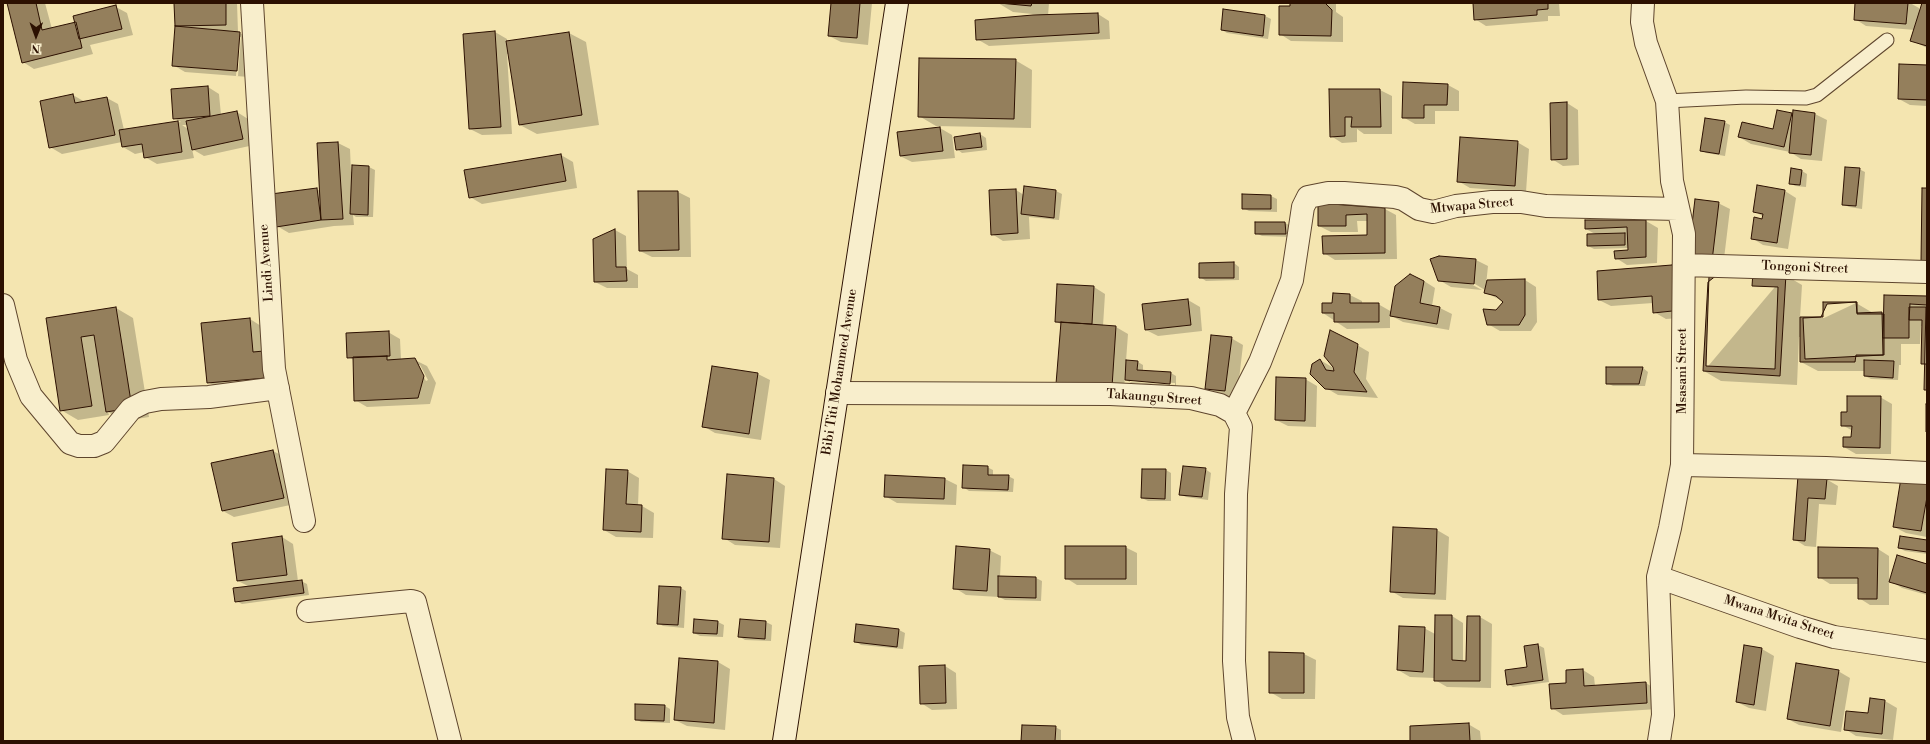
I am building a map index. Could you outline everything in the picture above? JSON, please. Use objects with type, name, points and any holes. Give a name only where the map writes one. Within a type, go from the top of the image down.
[{"type":"street","name":"Lindi Avenue","points":[[252,3],[274,369],[304,521]]},
{"type":"street","name":"Bibi Titi Mohammed Avenue","points":[[784,741],[897,3]]},
{"type":"street","name":"Msasani Street","points":[[1644,3],[1642,22],[1646,43],[1667,101],[1672,181],[1684,234],[1682,465],[1670,528],[1658,578],[1663,715],[1659,741]]},
{"type":"street","name":"Mtwapa Street","points":[[1234,413],[1260,362],[1292,280],[1303,207],[1308,197],[1328,193],[1395,197],[1419,209],[1433,212],[1456,206],[1492,202],[1521,202],[1546,206],[1678,209]]},
{"type":"street","name":"Tongoni Street","points":[[1684,265],[1927,272]]},
{"type":"street","points":[[3,305],[16,360],[31,396],[70,443],[79,446],[94,446],[104,442],[131,409],[145,402],[161,399],[209,397],[278,388]]},
{"type":"street","name":"Takaungu Street","points":[[837,393],[1110,394],[1191,398],[1220,404],[1234,413]]},
{"type":"street","points":[[1234,413],[1240,427],[1236,494],[1234,661],[1238,717],[1244,741]]},
{"type":"street","points":[[1682,465],[1826,468],[1927,473]]},
{"type":"street","name":"Mwana Mvita Street","points":[[1658,578],[1800,627],[1834,637],[1927,651]]},
{"type":"street","points":[[308,611],[411,601],[415,602],[450,741]]},
{"type":"lane","points":[[1667,101],[1746,97],[1806,98],[1817,95],[1887,40]]},
{"type":"building","points":[[7,3],[36,3],[42,30],[76,22],[82,48],[22,63]]},
{"type":"building","points":[[174,3],[226,3],[226,25],[175,26]]},
{"type":"building","points":[[831,3],[860,3],[857,38],[828,36]]},
{"type":"building","points":[[999,3],[1032,3],[1031,6]]},
{"type":"building","points":[[1290,3],[1325,3],[1332,10],[1331,36],[1279,35],[1279,6],[1290,6]]},
{"type":"building","points":[[1473,3],[1548,3],[1548,9],[1537,10],[1537,15],[1474,20]]},
{"type":"building","points":[[1855,3],[1908,3],[1906,24],[1854,20]]},
{"type":"building","points":[[1922,3],[1927,3],[1927,46],[1910,41]]},
{"type":"building","points":[[116,5],[122,29],[79,39],[73,16]]},
{"type":"building","points":[[1223,9],[1265,15],[1263,36],[1221,30]]},
{"type":"building","points":[[1098,13],[1099,33],[976,40],[975,20],[1033,15]]},
{"type":"building","points":[[175,26],[240,32],[237,71],[172,66]]},
{"type":"building","points":[[495,31],[501,127],[469,129],[463,34]]},
{"type":"building","points":[[569,32],[582,115],[519,125],[506,41]]},
{"type":"building","points":[[919,58],[1016,59],[1014,119],[918,117]]},
{"type":"building","points":[[1899,64],[1927,65],[1927,100],[1898,99]]},
{"type":"building","points":[[1403,82],[1448,84],[1447,105],[1424,105],[1424,118],[1402,118]]},
{"type":"building","points":[[208,86],[210,116],[173,119],[171,89]]},
{"type":"building","points":[[1329,89],[1380,89],[1381,127],[1351,127],[1352,117],[1345,117],[1345,136],[1330,137]]},
{"type":"building","points":[[73,94],[75,103],[107,97],[115,135],[49,148],[40,101]]},
{"type":"building","points":[[1567,102],[1567,159],[1551,160],[1550,103]]},
{"type":"building","points":[[1777,110],[1792,113],[1784,147],[1738,137],[1742,122],[1773,129]]},
{"type":"building","points":[[1793,110],[1815,113],[1811,155],[1789,153]]},
{"type":"building","points":[[237,111],[243,139],[192,150],[186,121]]},
{"type":"building","points":[[1705,118],[1725,121],[1719,154],[1700,151]]},
{"type":"building","points":[[178,121],[182,152],[144,158],[142,144],[122,147],[119,130]]},
{"type":"building","points":[[940,127],[943,151],[900,156],[897,132]]},
{"type":"building","points":[[980,133],[982,147],[956,150],[954,137]]},
{"type":"building","points":[[1460,137],[1518,141],[1515,186],[1457,182]]},
{"type":"building","points":[[338,142],[343,219],[321,220],[317,143]]},
{"type":"building","points":[[561,154],[566,181],[469,198],[464,170]]},
{"type":"building","points":[[352,165],[369,166],[368,215],[350,214]]},
{"type":"building","points":[[1845,167],[1860,168],[1856,206],[1842,205]]},
{"type":"building","points":[[1791,168],[1802,170],[1800,185],[1789,184]]},
{"type":"building","points":[[1757,185],[1785,190],[1777,243],[1751,239],[1754,217],[1762,219],[1763,214],[1753,212]]},
{"type":"building","points":[[1024,186],[1056,190],[1054,218],[1021,214]]},
{"type":"building","points":[[317,188],[321,220],[276,227],[271,194]]},
{"type":"building","points":[[1922,188],[1927,188],[1927,263],[1921,262]]},
{"type":"building","points":[[1016,189],[1018,233],[991,235],[989,190]]},
{"type":"building","points":[[638,191],[678,191],[679,250],[639,251]]},
{"type":"building","points":[[1242,194],[1271,195],[1271,209],[1242,209]]},
{"type":"building","points":[[1695,199],[1719,202],[1712,261],[1688,258]]},
{"type":"building","points":[[1318,203],[1385,208],[1385,253],[1323,254],[1322,236],[1367,235],[1367,214],[1346,215],[1346,226],[1318,226]]},
{"type":"building","points":[[1585,220],[1646,220],[1646,257],[1615,259],[1614,251],[1628,250],[1627,227],[1585,229]]},
{"type":"building","points":[[1255,222],[1285,222],[1286,234],[1255,234]]},
{"type":"building","points":[[615,229],[616,267],[626,267],[627,281],[594,282],[593,239]]},
{"type":"building","points":[[1625,233],[1625,245],[1587,246],[1587,234]]},
{"type":"building","points":[[1439,256],[1476,259],[1474,284],[1438,281],[1430,259]]},
{"type":"building","points":[[1234,262],[1234,278],[1199,278],[1199,263]]},
{"type":"building","points":[[1672,265],[1681,278],[1682,310],[1653,313],[1652,296],[1598,300],[1597,271]]},
{"type":"building","points":[[1722,271],[1786,274],[1780,376],[1703,371],[1708,282]]},
{"type":"building","points":[[1753,272],[1752,286],[1778,287],[1775,369],[1706,366],[1709,275]]},
{"type":"building","points":[[1410,274],[1424,281],[1420,303],[1440,307],[1437,324],[1390,316],[1395,286]]},
{"type":"building","points":[[1525,279],[1525,315],[1519,325],[1487,325],[1483,309],[1496,310],[1503,302],[1496,296],[1484,293],[1487,280]]},
{"type":"building","points":[[1057,284],[1094,286],[1092,324],[1055,322]]},
{"type":"building","points":[[1333,293],[1350,294],[1350,303],[1379,303],[1379,322],[1334,322],[1334,313],[1322,313],[1322,303],[1332,303]]},
{"type":"building","points":[[1884,295],[1927,296],[1927,390],[1924,390],[1926,307],[1909,307],[1909,338],[1883,338]]},
{"type":"building","points":[[1188,299],[1191,325],[1145,330],[1142,304]]},
{"type":"building","points":[[1823,302],[1857,302],[1857,314],[1884,314],[1884,355],[1856,355],[1855,362],[1800,362],[1800,317],[1823,317]]},
{"type":"building","points":[[1856,302],[1857,313],[1882,312],[1883,355],[1805,359],[1803,318],[1821,317],[1827,304]]},
{"type":"building","points":[[1910,304],[1927,305],[1927,364],[1921,364],[1922,320],[1909,320]]},
{"type":"building","points":[[116,307],[132,408],[106,412],[94,335],[81,337],[92,406],[60,411],[46,318]]},
{"type":"building","points":[[250,318],[253,352],[264,351],[266,378],[207,383],[201,323]]},
{"type":"building","points":[[1061,322],[1116,326],[1112,387],[1056,384]]},
{"type":"building","points":[[1330,330],[1358,344],[1354,372],[1367,392],[1325,389],[1310,374],[1312,364],[1320,359],[1326,370],[1334,371],[1333,367],[1324,356]]},
{"type":"building","points":[[389,331],[390,356],[347,358],[346,333]]},
{"type":"building","points":[[1211,335],[1232,337],[1225,391],[1205,389]]},
{"type":"building","points":[[387,356],[387,360],[415,358],[424,376],[418,398],[354,401],[353,357]]},
{"type":"building","points":[[1126,360],[1138,361],[1137,370],[1171,372],[1170,384],[1125,380]]},
{"type":"building","points":[[1864,360],[1894,361],[1893,378],[1864,376]]},
{"type":"building","points":[[712,366],[758,373],[749,434],[702,427]]},
{"type":"building","points":[[1606,367],[1643,367],[1639,384],[1606,384]]},
{"type":"building","points":[[1276,377],[1306,378],[1305,421],[1275,420]]},
{"type":"building","points":[[1847,396],[1881,396],[1880,448],[1843,447],[1843,437],[1851,437],[1852,426],[1841,426],[1841,412],[1847,412]]},
{"type":"building","points":[[1927,404],[1927,432],[1926,432]]},
{"type":"building","points":[[273,450],[284,498],[222,511],[211,463]]},
{"type":"building","points":[[963,465],[988,466],[988,475],[1009,475],[1008,490],[962,488]]},
{"type":"building","points":[[1183,466],[1206,468],[1202,497],[1179,495]]},
{"type":"building","points":[[606,469],[628,470],[626,504],[642,505],[641,532],[603,530]]},
{"type":"building","points":[[1142,469],[1166,469],[1165,499],[1141,498]]},
{"type":"building","points":[[727,474],[774,478],[769,542],[722,539]]},
{"type":"building","points":[[885,475],[945,478],[944,499],[884,497]]},
{"type":"building","points":[[1798,476],[1827,478],[1825,499],[1808,498],[1805,541],[1793,540]]},
{"type":"building","points":[[1901,478],[1927,482],[1927,497],[1921,531],[1893,527]]},
{"type":"building","points":[[1393,527],[1437,529],[1435,594],[1390,592]]},
{"type":"building","points":[[282,536],[287,575],[237,581],[232,543]]},
{"type":"building","points":[[1900,536],[1927,540],[1927,552],[1898,548]]},
{"type":"building","points":[[956,546],[990,549],[987,591],[953,589]]},
{"type":"building","points":[[1065,546],[1126,546],[1126,579],[1065,579]]},
{"type":"building","points":[[1818,547],[1878,548],[1877,599],[1858,599],[1858,578],[1818,578]]},
{"type":"building","points":[[1897,555],[1927,564],[1927,593],[1889,582]]},
{"type":"building","points":[[998,576],[1036,577],[1036,598],[998,597]]},
{"type":"building","points":[[302,580],[304,593],[235,602],[233,588]]},
{"type":"building","points":[[659,586],[681,587],[678,625],[657,624]]},
{"type":"building","points":[[1435,615],[1452,615],[1452,660],[1466,661],[1467,616],[1480,616],[1480,681],[1434,681]]},
{"type":"building","points":[[694,619],[718,621],[717,634],[693,633]]},
{"type":"building","points":[[740,619],[766,621],[765,639],[738,637]]},
{"type":"building","points":[[856,624],[899,629],[897,647],[854,642]]},
{"type":"building","points":[[1399,626],[1425,627],[1423,672],[1397,670]]},
{"type":"building","points":[[1538,644],[1543,680],[1507,685],[1505,670],[1527,667],[1524,646]]},
{"type":"building","points":[[1744,645],[1762,648],[1754,705],[1736,702]]},
{"type":"building","points":[[1269,652],[1304,653],[1304,693],[1269,693]]},
{"type":"building","points":[[679,658],[718,661],[714,723],[674,720]]},
{"type":"building","points":[[1796,663],[1839,670],[1830,726],[1787,719]]},
{"type":"building","points":[[945,665],[946,703],[920,704],[919,666]]},
{"type":"building","points":[[1583,669],[1584,686],[1646,682],[1647,703],[1551,709],[1549,684],[1566,683],[1566,670]]},
{"type":"building","points":[[1870,698],[1885,700],[1882,734],[1844,730],[1846,711],[1868,713]]},
{"type":"building","points":[[635,704],[665,705],[664,721],[635,720]]},
{"type":"building","points":[[1469,723],[1470,741],[1410,741],[1410,726]]},
{"type":"building","points":[[1022,725],[1056,726],[1055,741],[1021,741]]}]
